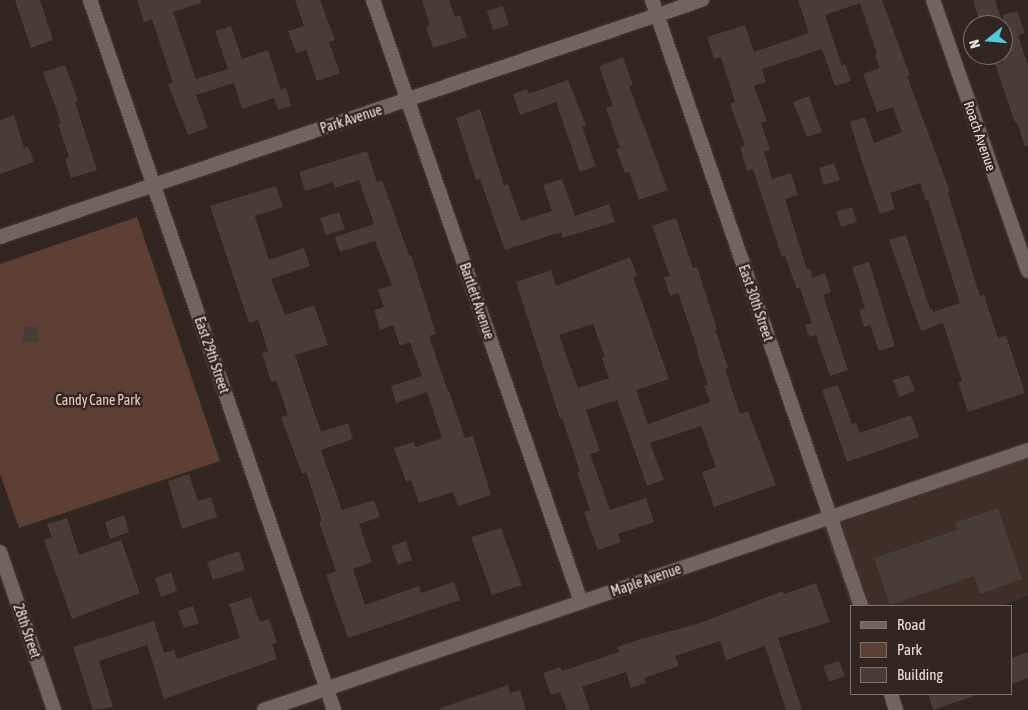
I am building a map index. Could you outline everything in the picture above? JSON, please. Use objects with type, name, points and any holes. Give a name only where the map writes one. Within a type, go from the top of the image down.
[{"type":"street","name":"East 29th Street","points":[[90,0],[334,710]]},
{"type":"street","name":"Bartlett Avenue","points":[[373,0],[581,602]]},
{"type":"street","name":"East 30th Street","points":[[652,0],[861,605]]},
{"type":"street","name":"Park Avenue","points":[[0,237],[702,0]]},
{"type":"street","name":"Roach Avenue","points":[[933,0],[1028,272]]},
{"type":"street","name":"Maple Avenue","points":[[264,710],[1028,450]]},
{"type":"street","name":"28th Street","points":[[0,552],[54,710]]},
{"type":"street","points":[[891,695],[896,710]]},
{"type":"shaded area","points":[[1028,457],[1028,596],[1002,605],[851,605],[824,529]]},
{"type":"green space","name":"Candy Cane Park","points":[[137,217],[220,461],[19,528],[0,474],[0,264]]},
{"type":"building","points":[[15,0],[40,0],[53,40],[31,48]]},
{"type":"building","points":[[137,0],[201,0],[201,3],[173,12],[196,79],[228,69],[215,31],[231,26],[242,59],[268,50],[281,90],[286,88],[291,106],[278,110],[274,98],[242,109],[234,83],[196,95],[208,128],[188,135],[168,84],[173,83],[152,19],[144,22]]},
{"type":"building","points":[[295,0],[320,0],[335,40],[329,42],[340,73],[317,81],[306,50],[296,53],[288,31],[304,26]]},
{"type":"building","points":[[422,0],[449,0],[455,17],[460,15],[467,37],[433,48],[426,27],[430,25]]},
{"type":"building","points":[[798,0],[882,0],[910,75],[907,76],[950,192],[948,193],[980,296],[984,295],[998,338],[1006,335],[1025,393],[968,412],[958,382],[962,381],[943,323],[921,331],[889,240],[906,235],[930,309],[933,312],[960,303],[928,200],[926,201],[920,183],[890,193],[895,209],[880,214],[862,162],[850,122],[865,117],[874,143],[902,132],[893,107],[877,112],[863,74],[880,68],[860,3],[825,15],[842,66],[845,64],[851,81],[835,86],[822,49],[762,69],[766,82],[754,86],[767,121],[761,123],[770,150],[764,152],[772,179],[791,173],[798,195],[785,199],[807,270],[810,269],[813,278],[825,273],[831,292],[823,295],[848,370],[830,376],[816,335],[809,337],[805,325],[812,323],[800,288],[797,289],[785,256],[782,257],[753,169],[747,171],[740,147],[745,145],[730,104],[735,102],[721,57],[714,59],[707,37],[745,25],[754,52],[809,33]]},
{"type":"building","points":[[973,0],[995,0],[1000,15],[978,15]]},
{"type":"building","points":[[503,6],[509,25],[493,30],[487,11]]},
{"type":"building","points":[[1017,11],[1025,33],[1018,36],[1028,65],[1028,146],[1025,147],[1017,122],[1015,123],[995,65],[1013,65],[1013,15],[1003,15]]},
{"type":"building","points":[[623,57],[633,85],[629,86],[668,190],[639,200],[629,172],[625,173],[616,149],[620,148],[606,108],[613,106],[599,66]]},
{"type":"building","points":[[65,65],[78,101],[75,102],[97,170],[71,178],[65,159],[69,157],[58,124],[61,123],[43,72]]},
{"type":"building","points":[[568,80],[586,125],[582,127],[596,166],[580,172],[556,102],[520,115],[513,94],[527,89],[529,94]]},
{"type":"building","points":[[809,96],[822,132],[807,137],[793,102]]},
{"type":"building","points":[[480,109],[504,185],[508,184],[521,221],[552,211],[543,185],[562,179],[575,216],[609,204],[615,222],[562,238],[561,232],[505,250],[480,179],[476,180],[456,118]]},
{"type":"building","points":[[14,115],[24,148],[28,146],[34,162],[0,174],[0,120]]},
{"type":"building","points":[[367,151],[377,182],[382,180],[409,255],[411,255],[436,334],[429,336],[465,438],[473,436],[491,495],[458,506],[453,492],[419,503],[411,480],[406,482],[394,448],[414,442],[416,447],[442,438],[427,392],[396,403],[391,386],[422,376],[410,342],[400,346],[393,325],[380,330],[374,310],[384,307],[378,290],[392,285],[375,241],[340,252],[335,237],[374,224],[359,180],[335,188],[333,182],[305,191],[299,172]]},
{"type":"building","points":[[834,163],[840,180],[824,185],[819,168]]},
{"type":"building","points":[[276,186],[283,207],[255,216],[269,260],[304,248],[310,266],[271,279],[285,315],[314,305],[328,345],[295,355],[321,432],[348,423],[353,439],[321,450],[342,510],[374,500],[380,517],[359,524],[372,562],[353,569],[365,605],[419,586],[421,593],[454,582],[460,600],[348,638],[326,575],[336,571],[319,522],[322,521],[306,472],[302,474],[281,417],[288,415],[276,380],[271,382],[262,353],[268,351],[258,320],[249,323],[210,206]]},
{"type":"building","points":[[852,207],[857,222],[841,227],[836,212]]},
{"type":"building","points":[[339,212],[345,229],[326,235],[320,218]]},
{"type":"building","points":[[676,218],[693,268],[697,267],[717,329],[715,329],[728,368],[725,369],[740,414],[748,411],[776,485],[714,507],[702,472],[716,467],[701,426],[650,443],[664,480],[647,486],[617,400],[586,410],[600,451],[590,454],[610,510],[646,498],[654,522],[618,534],[621,542],[598,550],[584,512],[590,510],[577,472],[580,471],[562,418],[560,419],[516,282],[551,270],[556,286],[630,257],[637,276],[633,277],[669,379],[636,390],[648,424],[710,402],[704,386],[708,385],[678,293],[670,296],[664,277],[670,276],[652,226]],"holes":[[[593,324],[605,357],[602,358],[609,378],[578,388],[559,335]]]},
{"type":"building","points":[[869,262],[895,346],[879,351],[870,325],[864,327],[859,310],[865,308],[852,267]]},
{"type":"building","points":[[24,327],[38,327],[38,342],[23,342]]},
{"type":"building","points":[[909,375],[915,391],[899,397],[893,380]]},
{"type":"building","points":[[838,385],[852,424],[856,423],[860,433],[911,415],[919,437],[847,462],[822,390]]},
{"type":"building","points":[[189,474],[198,501],[211,497],[217,517],[182,529],[168,481]]},
{"type":"building","points":[[998,508],[1022,579],[980,594],[974,576],[890,605],[874,558],[957,530],[955,523]]},
{"type":"building","points":[[124,515],[129,532],[110,539],[105,522]]},
{"type":"building","points":[[67,518],[79,555],[121,540],[140,593],[72,619],[44,540],[52,537],[47,524]]},
{"type":"building","points":[[501,528],[522,585],[492,595],[471,537]]},
{"type":"building","points":[[406,541],[412,560],[398,565],[391,546]]},
{"type":"building","points":[[239,551],[245,570],[213,580],[207,562]]},
{"type":"building","points":[[171,572],[177,591],[161,597],[155,578]]},
{"type":"building","points":[[816,583],[830,622],[778,638],[802,710],[786,710],[765,646],[726,660],[720,641],[675,656],[679,666],[644,678],[646,683],[631,688],[626,672],[582,687],[590,710],[567,710],[560,692],[551,695],[543,673],[560,667],[562,671],[619,652],[617,647],[697,624],[783,591],[784,594]]},
{"type":"building","points":[[251,597],[260,622],[269,619],[277,643],[272,644],[277,659],[164,699],[147,645],[99,661],[113,707],[93,710],[73,647],[154,621],[164,653],[174,650],[177,659],[240,638],[229,604]]},
{"type":"building","points":[[193,606],[199,623],[184,628],[178,611]]},
{"type":"building","points":[[1028,652],[1028,678],[1013,684],[1013,658]]},
{"type":"building","points":[[839,661],[845,676],[829,682],[823,666]]},
{"type":"building","points":[[508,685],[510,693],[520,690],[526,710],[441,710],[441,708]]},
{"type":"building","points":[[928,695],[974,695],[974,696],[933,710]]}]
